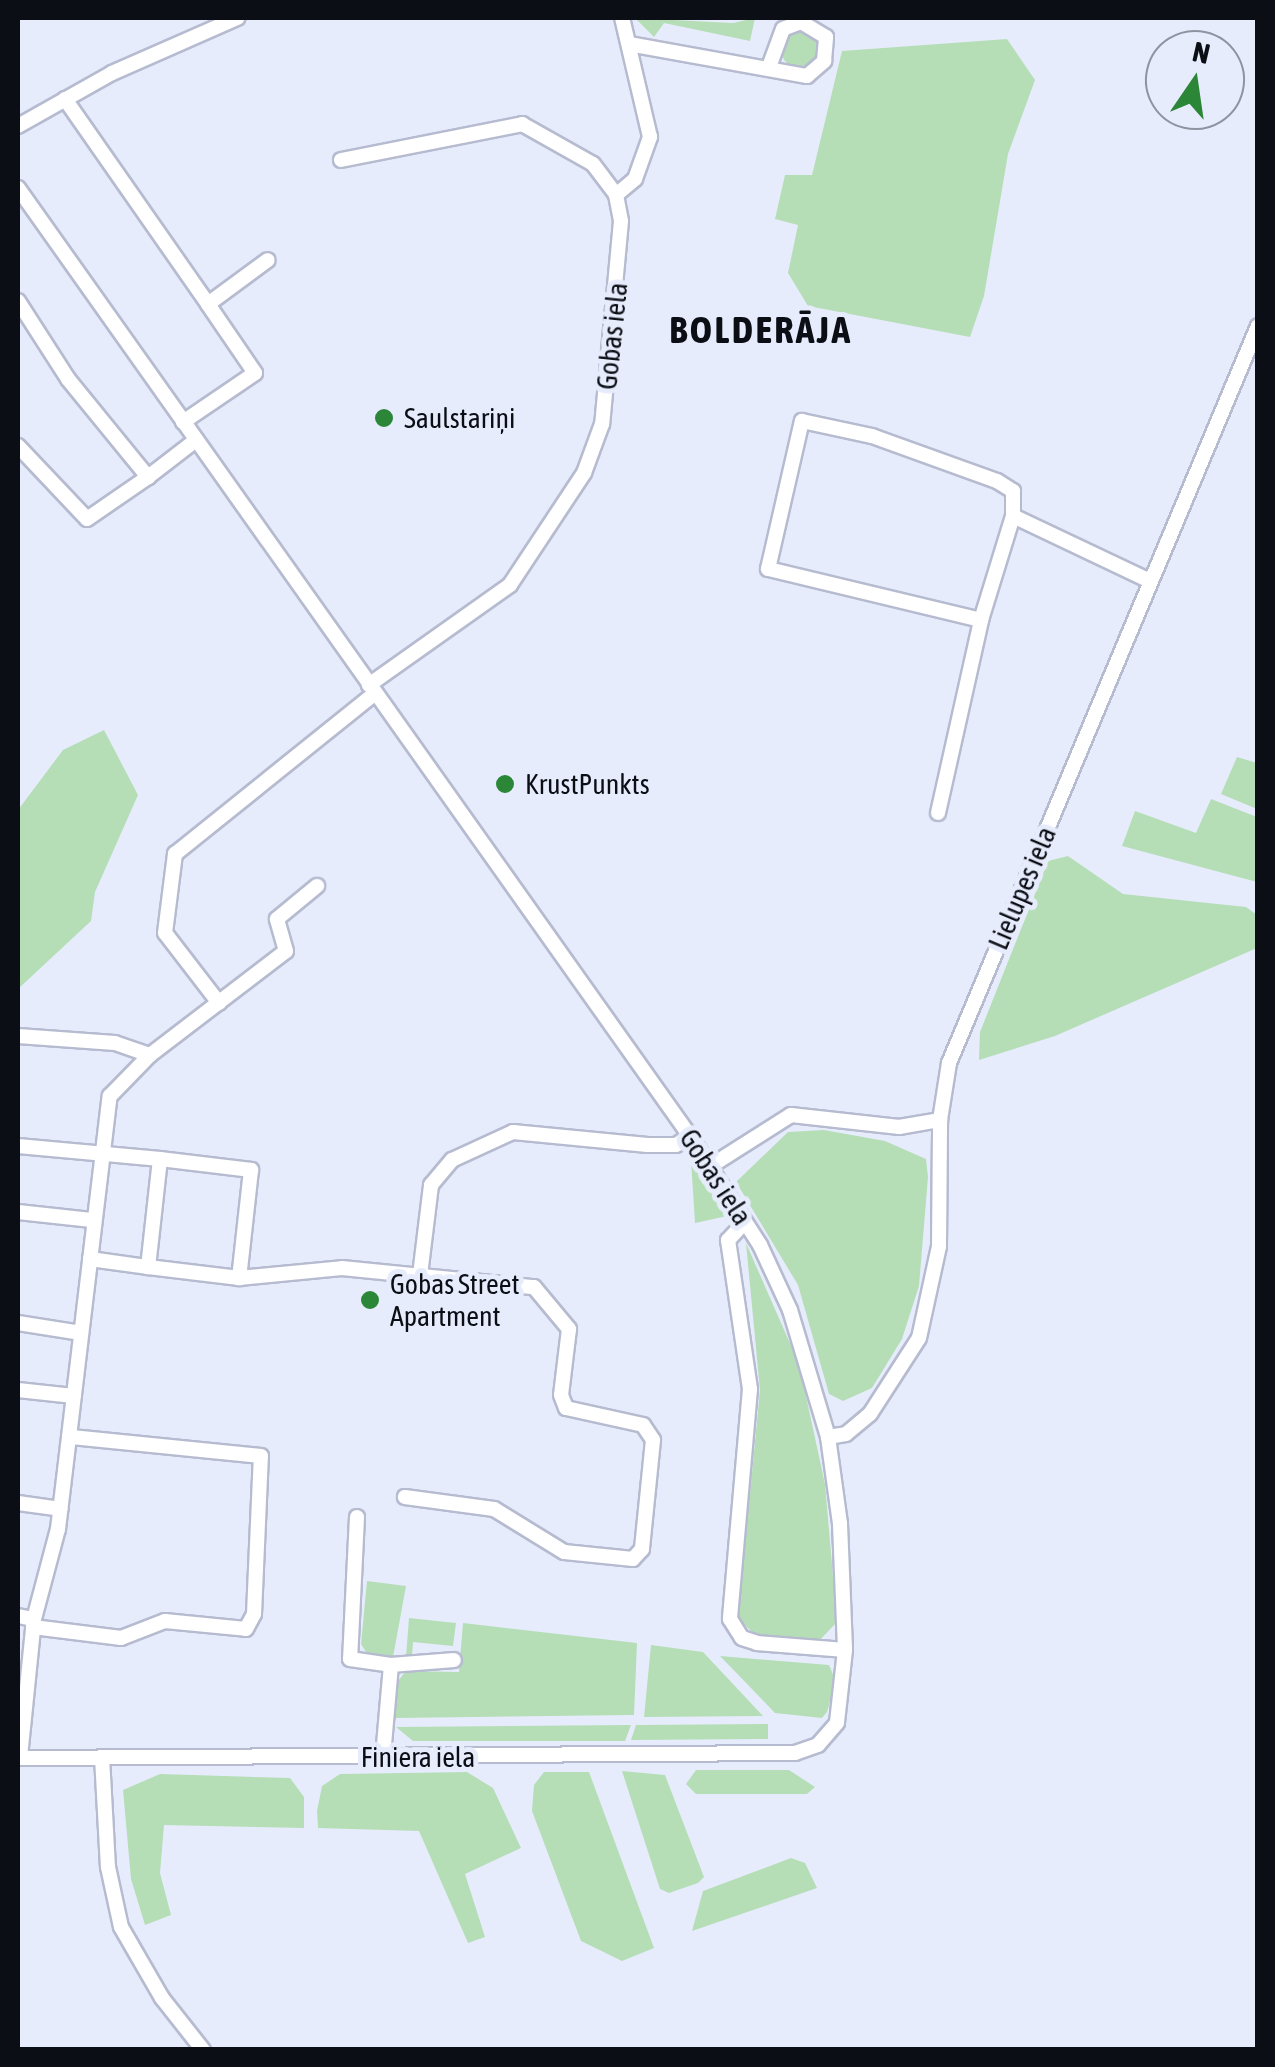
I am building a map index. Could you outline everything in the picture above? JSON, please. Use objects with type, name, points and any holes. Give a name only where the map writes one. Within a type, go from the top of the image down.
[{"type":"street","points":[[18,126],[237,18]]},
{"type":"street","points":[[342,160],[522,124],[593,164],[616,195],[635,180],[650,136],[622,18]]},
{"type":"street","points":[[629,44],[807,76],[824,61],[826,36],[801,22],[784,29],[769,68]]},
{"type":"street","points":[[65,100],[255,373],[183,422]]},
{"type":"street","name":"Gobas iela","points":[[18,188],[690,1136],[745,1222],[790,1310],[828,1437],[840,1524],[845,1650],[842,1703],[830,1734],[818,1745]]},
{"type":"street","name":"Gobas iela","points":[[372,689],[510,585],[596,451],[620,255],[616,195]]},
{"type":"street","points":[[208,304],[268,260]]},
{"type":"street","points":[[18,301],[68,379],[148,476]]},
{"type":"street","name":"Lielupes iela","points":[[828,1437],[846,1434],[870,1414],[919,1338],[939,1246],[940,1120],[949,1063],[1258,326]]},
{"type":"street","points":[[938,813],[981,620],[1013,516],[1012,491],[997,481],[872,436],[802,421],[768,570],[981,620]]},
{"type":"street","points":[[18,446],[87,518],[196,440]]},
{"type":"street","points":[[1013,516],[1150,580]]},
{"type":"street","points":[[219,1003],[165,933],[175,854],[372,689]]},
{"type":"street","points":[[19,1758],[34,1623],[61,1508],[92,1220],[110,1096],[150,1055],[286,951],[277,919],[317,886]]},
{"type":"street","points":[[18,1036],[115,1044],[150,1055]]},
{"type":"street","points":[[710,1167],[791,1115],[899,1128],[940,1120]]},
{"type":"street","points":[[420,1275],[431,1185],[452,1160],[513,1132],[648,1145],[676,1144],[690,1136]]},
{"type":"street","points":[[18,1146],[251,1170],[240,1278]]},
{"type":"street","points":[[148,1267],[160,1159]]},
{"type":"street","points":[[18,1212],[92,1220]]},
{"type":"street","points":[[745,1222],[730,1234],[728,1245],[750,1390],[730,1619],[742,1638],[758,1644],[845,1650]]},
{"type":"street","points":[[90,1259],[240,1278],[342,1268],[534,1287],[569,1329],[561,1396],[566,1408],[643,1425],[653,1440],[642,1549],[632,1560],[564,1552],[494,1509],[405,1498]]},
{"type":"street","points":[[18,1323],[82,1332]]},
{"type":"street","points":[[18,1390],[74,1396]]},
{"type":"street","points":[[18,1616],[34,1623],[122,1638],[165,1620],[246,1629],[254,1614],[261,1456],[70,1437]]},
{"type":"street","points":[[18,1503],[61,1508]]},
{"type":"street","points":[[357,1517],[350,1659],[391,1665],[454,1660]]},
{"type":"street","points":[[382,1757],[391,1665]]},
{"type":"street","name":"Finiera iela","points":[[19,1758],[771,1754],[818,1745]]},
{"type":"street","points":[[102,1757],[108,1867],[121,1927],[162,1998],[203,2050]]},
{"type":"green space","points":[[635,18],[733,23],[755,18],[750,41],[664,23],[654,37]]},
{"type":"green space","points":[[801,29],[815,35],[821,49],[815,63],[801,69],[787,63],[781,49],[787,35]]},
{"type":"green space","points":[[1007,39],[1035,80],[1008,154],[984,296],[970,337],[808,306],[788,273],[798,225],[775,219],[785,175],[812,175],[842,51]]},
{"type":"green space","points":[[104,730],[138,795],[95,892],[91,921],[18,989],[18,810],[63,750]]},
{"type":"green space","points":[[1237,757],[1257,763],[1257,809],[1221,794]]},
{"type":"green space","points":[[1211,799],[1257,817],[1257,882],[1122,846],[1135,811],[1196,833]]},
{"type":"green space","points":[[1068,856],[1123,894],[1246,907],[1257,915],[1257,948],[1055,1036],[979,1060],[980,1032],[1048,861]]},
{"type":"green space","points":[[824,1130],[885,1141],[926,1159],[928,1177],[919,1286],[902,1339],[872,1388],[843,1401],[829,1394],[798,1285],[736,1182],[788,1132]]},
{"type":"green space","points":[[691,1160],[696,1162],[732,1215],[695,1223]]},
{"type":"green space","points":[[746,1243],[799,1364],[825,1484],[837,1622],[817,1643],[756,1636],[738,1618],[760,1390]]},
{"type":"green space","points":[[367,1581],[406,1586],[393,1657],[366,1652],[361,1644]]},
{"type":"green space","points":[[409,1618],[456,1623],[453,1646],[413,1642],[412,1657],[406,1657]]},
{"type":"green space","points":[[463,1623],[637,1643],[634,1715],[395,1718],[397,1682],[406,1671],[459,1672]]},
{"type":"green space","points":[[651,1645],[703,1652],[763,1716],[644,1717]]},
{"type":"green space","points":[[720,1656],[829,1665],[836,1681],[827,1712],[822,1718],[775,1713]]},
{"type":"green space","points":[[768,1724],[768,1739],[631,1740],[636,1725]]},
{"type":"green space","points":[[631,1725],[625,1741],[413,1741],[396,1727]]},
{"type":"green space","points":[[696,1770],[789,1770],[815,1787],[807,1794],[696,1794],[686,1784]]},
{"type":"green space","points":[[622,1771],[665,1775],[704,1877],[698,1883],[669,1893],[660,1889]]},
{"type":"green space","points":[[467,1772],[493,1788],[521,1848],[465,1874],[485,1937],[468,1943],[419,1831],[318,1828],[317,1811],[322,1786],[340,1774]]},
{"type":"green space","points":[[544,1772],[589,1772],[654,1948],[622,1961],[581,1941],[532,1811],[534,1785]]},
{"type":"green space","points":[[160,1774],[290,1778],[304,1797],[304,1828],[164,1825],[160,1873],[171,1915],[145,1925],[131,1879],[123,1790]]},
{"type":"green space","points":[[791,1858],[805,1863],[817,1888],[692,1931],[703,1891]]},
{"type":"place","name":"Saulstariņi","points":[[384,418]]},
{"type":"place","name":"KrustPunkts","points":[[505,784]]},
{"type":"place","name":"Gobas Street Apartment","points":[[370,1300]]},
{"type":"district","name":"BOLDERĀJA","points":[[761,330]]}]
